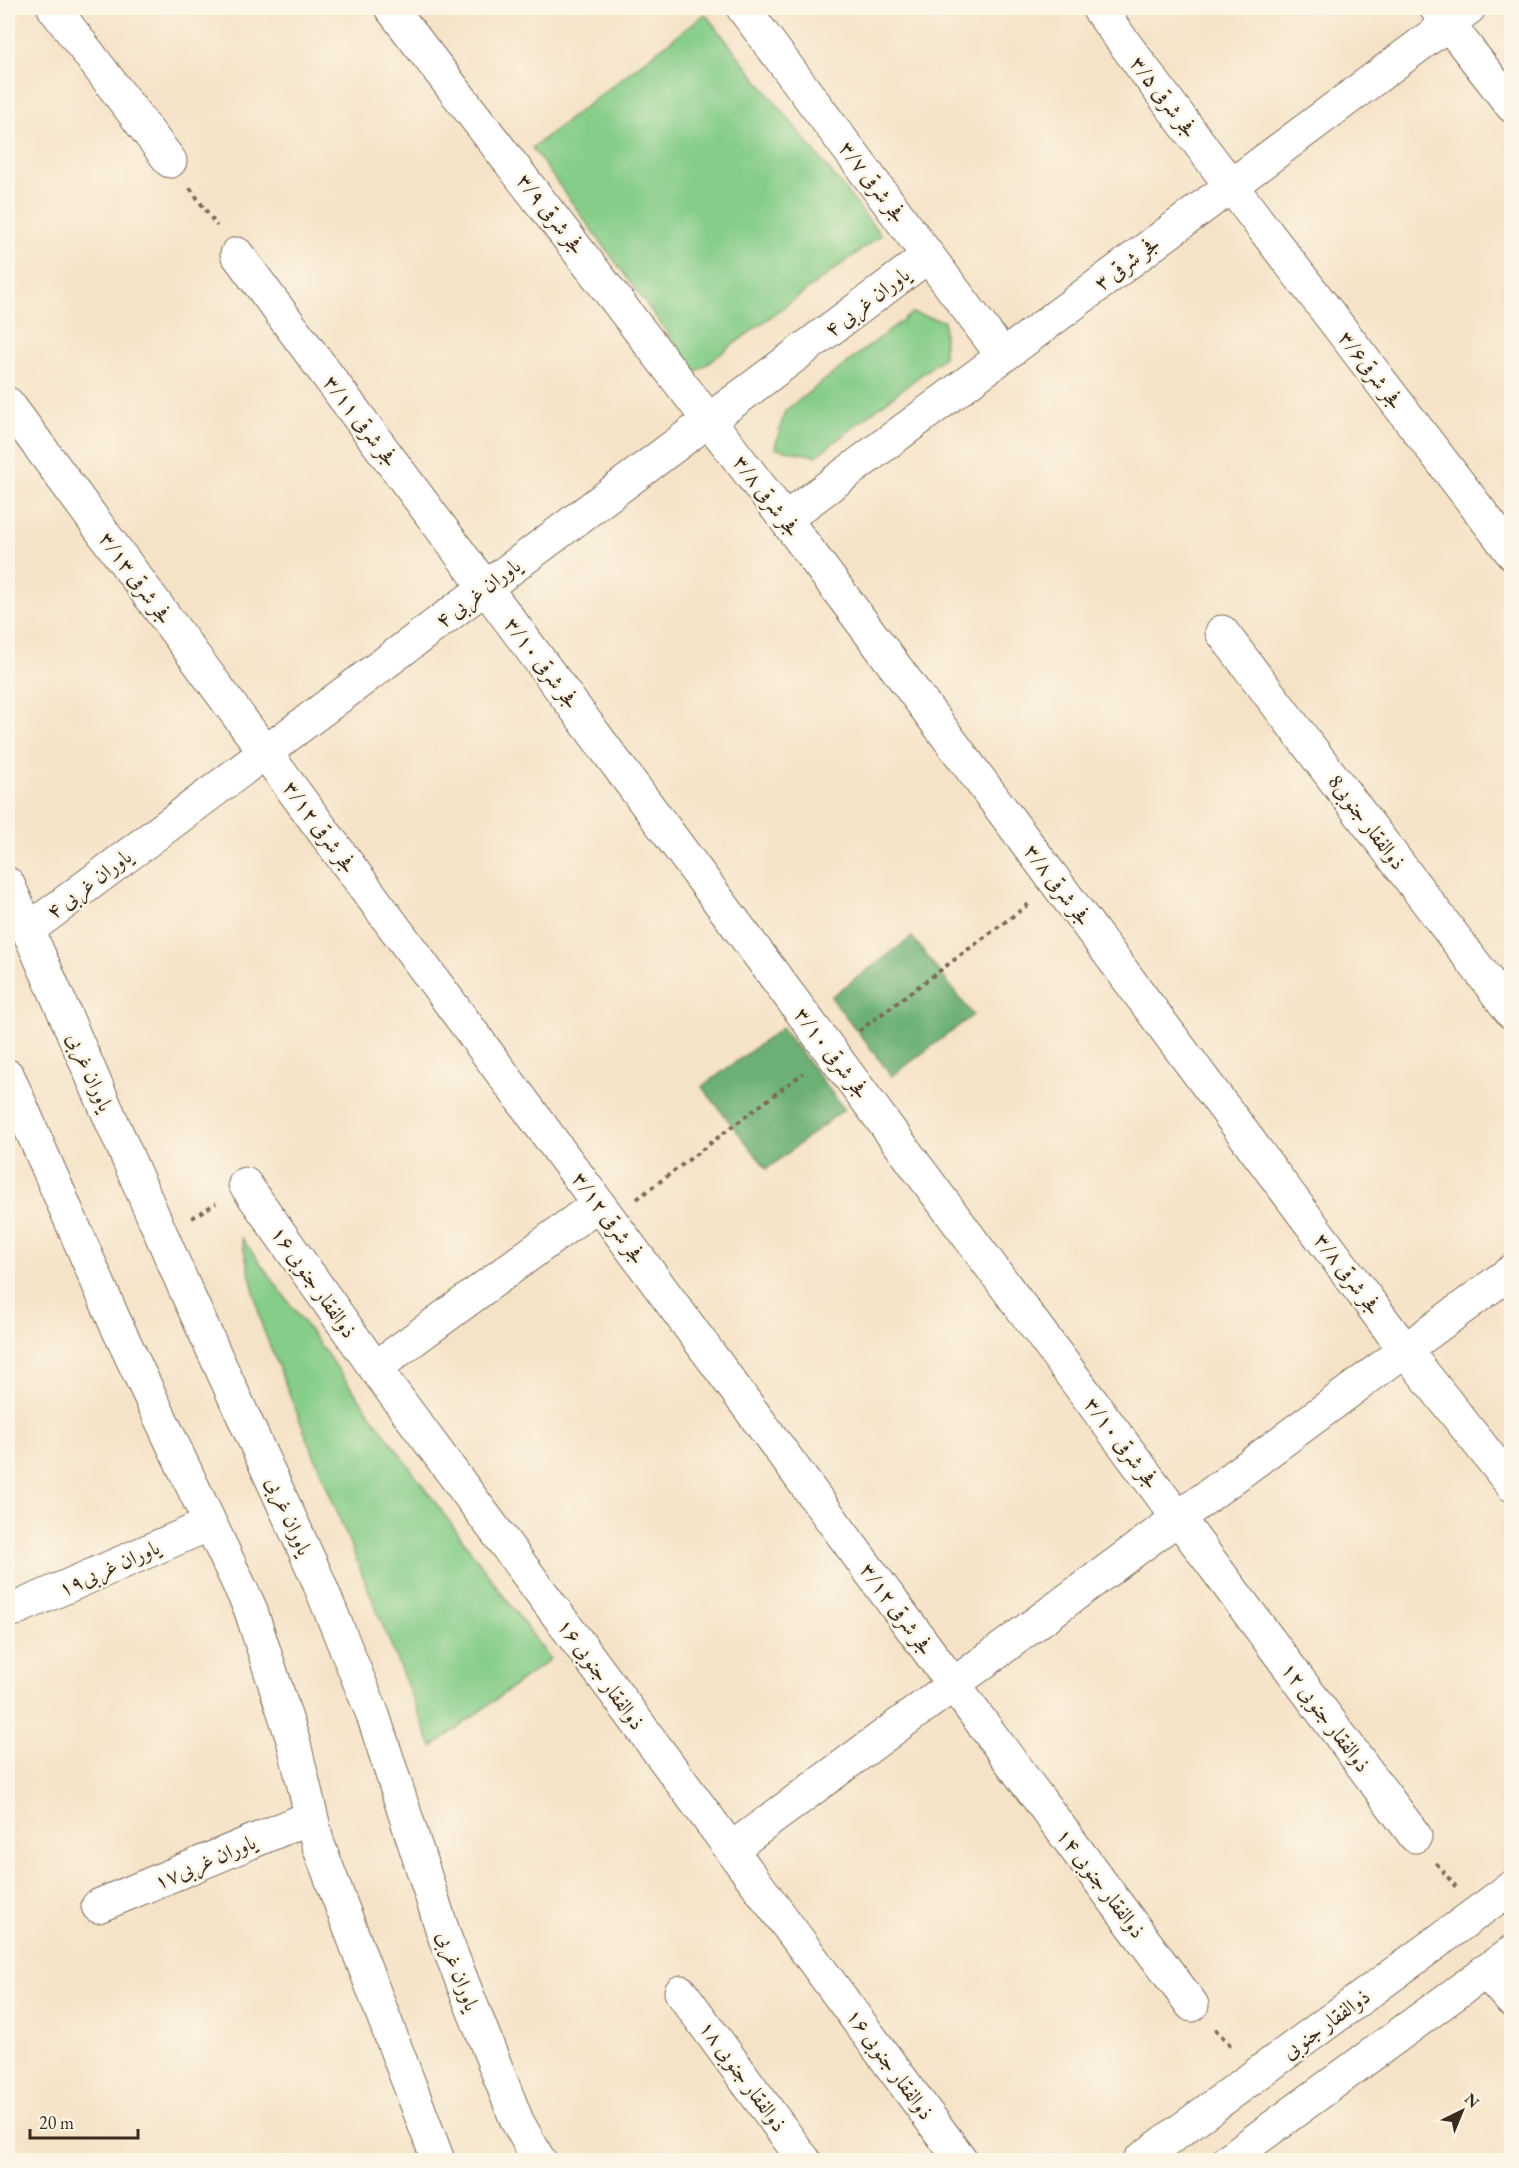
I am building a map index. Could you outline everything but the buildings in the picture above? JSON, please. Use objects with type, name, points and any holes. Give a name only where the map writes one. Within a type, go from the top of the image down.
[{"type":"street","points":[[54,8],[170,161]]},
{"type":"street","name":"۳/۹ فجر شرقی","points":[[392,8],[710,421]]},
{"type":"street","name":"۳/۷ فجر شرقی","points":[[743,8],[1003,356]]},
{"type":"street","name":"۳/۵ فجر شرقی","points":[[1098,8],[1231,186]]},
{"type":"street","points":[[1451,13],[1512,106]]},
{"type":"street","name":"۳ فجر شرقی","points":[[785,519],[1231,186],[1451,13]]},
{"type":"street","name":"فجر شرقی۳/۶","points":[[1231,186],[1512,553]]},
{"type":"street","name":"۳/۱۱ فجر شرقی","points":[[237,254],[486,588]]},
{"type":"street","name":"۴ یاوران غربی","points":[[28,930],[928,256]]},
{"type":"street","name":"۳/۱۳ فجر شرقی","points":[[8,404],[265,752]]},
{"type":"street","name":"۳/۸ فجر شرقی","points":[[710,421],[1405,1350],[1512,1485]]},
{"type":"street","name":"۳/۱۰ فجر شرقی","points":[[486,588],[1178,1518]]},
{"type":"street","name":"8ذوالفقار جنوبی","points":[[1222,632],[1512,1013]]},
{"type":"street","name":"۳/۱۲ فجر شرقی","points":[[265,752],[953,1684]]},
{"type":"street","name":"یاوران غربی","points":[[8,884],[163,1238],[315,1573],[368,1704],[445,1938],[517,2121],[539,2160]]},
{"type":"street","points":[[8,1076],[115,1322],[249,1608],[293,1740],[318,1844],[438,2160]]},
{"type":"street","name":"۱۶ ذوالفقار جنوبی","points":[[245,1184],[375,1368],[961,2160]]},
{"type":"street","points":[[375,1368],[604,1212]]},
{"type":"street","points":[[731,1849],[1512,1271]]},
{"type":"street","name":"۱۲ ذوالفقار جنوبی","points":[[1178,1518],[1415,1836]]},
{"type":"street","name":"یاوران غربی۱۹","points":[[8,1612],[210,1524]]},
{"type":"street","name":"۱۴ ذوالفقار جنوبی","points":[[953,1684],[1192,2005]]},
{"type":"street","name":"یاوران غربی۱۷","points":[[98,1906],[311,1817]]},
{"type":"street","name":"ذوالفقار جنوبی","points":[[1140,2160],[1512,1887]]},
{"type":"street","points":[[1228,2160],[1512,1952]]},
{"type":"street","points":[[1485,1971],[1512,2001]]},
{"type":"street","name":"۱۸ ذوالفقار جنوبی","points":[[681,1992],[804,2160]]},
{"type":"path","points":[[170,161],[237,254]]},
{"type":"path","points":[[604,1212],[831,1052],[1057,883]]},
{"type":"path","points":[[163,1238],[245,1184]]},
{"type":"path","points":[[1415,1836],[1476,1914]]},
{"type":"path","points":[[1192,2005],[1258,2074]]},
{"type":"green space","points":[[705,14],[881,235],[696,372],[532,148]]},
{"type":"green space","points":[[912,313],[944,321],[944,357],[816,456],[775,448],[785,411]]},
{"type":"green space","points":[[912,937],[973,1015],[892,1076],[831,997]]},
{"type":"green space","points":[[782,1028],[844,1109],[767,1169],[702,1087]]},
{"type":"green space","points":[[241,1237],[550,1659],[432,1747],[262,1326]]}]
